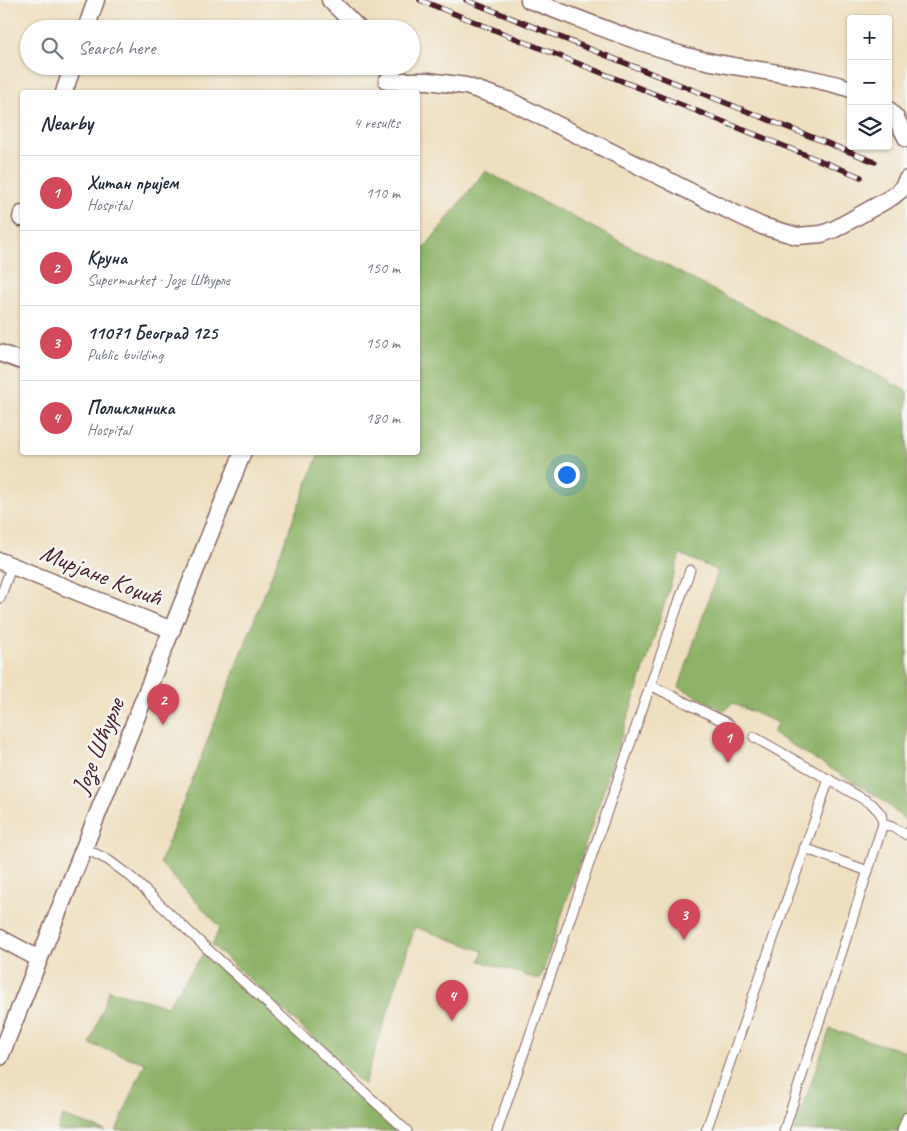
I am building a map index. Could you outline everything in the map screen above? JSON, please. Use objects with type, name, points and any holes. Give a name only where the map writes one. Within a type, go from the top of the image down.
[{"type":"street","points":[[89,20],[96,0]]},
{"type":"street","points":[[330,0],[350,20]]},
{"type":"street","points":[[529,0],[641,41],[696,58],[735,67],[810,77],[847,88]]},
{"type":"street","points":[[65,90],[70,75]]},
{"type":"street","points":[[386,80],[466,86],[500,97],[713,204],[762,226],[796,236],[822,234],[835,229],[883,203],[905,187]]},
{"type":"street","points":[[892,114],[907,139]]},
{"type":"street","points":[[0,353],[20,360]]},
{"type":"street","name":"Јозе Шћурле","points":[[0,1057],[242,455]]},
{"type":"street","name":"Мирјане Коџић","points":[[6,563],[172,630]]},
{"type":"street","points":[[0,938],[39,959]]},
{"type":"lane","name":"Мирјане Коџић","points":[[0,598],[6,563]]},
{"type":"lane","points":[[497,1131],[690,570]]},
{"type":"lane","points":[[650,685],[729,724]]},
{"type":"lane","points":[[754,737],[872,804],[881,814],[883,824],[784,1131]]},
{"type":"lane","points":[[706,1131],[829,779]]},
{"type":"lane","points":[[883,824],[892,826],[907,835]]},
{"type":"lane","points":[[84,848],[108,860],[131,877],[407,1131]]},
{"type":"lane","points":[[804,848],[868,871]]},
{"type":"lane","points":[[902,1131],[907,1117]]},
{"type":"green space","points":[[485,171],[907,391],[907,822],[881,799],[772,733],[778,723],[732,703],[725,711],[679,687],[718,571],[680,554],[646,663],[540,980],[480,961],[483,951],[415,927],[364,1085],[212,945],[220,927],[160,863],[318,455],[420,455],[420,253]]},
{"type":"green space","points":[[205,951],[405,1131],[116,1131],[145,1063],[90,1044],[109,990],[167,1006]]},
{"type":"green space","points":[[830,1029],[907,1052],[907,1131],[794,1131]]},
{"type":"green space","points":[[63,1116],[106,1131],[57,1131]]},
{"type":"railway","points":[[420,0],[861,177]]},
{"type":"railway","points":[[466,0],[875,162]]},
{"type":"place","name":"Круна","points":[[163,725]]},
{"type":"place","name":"Хитан пријем","points":[[728,763]]},
{"type":"place","name":"11071 Београд 125","points":[[684,940]]},
{"type":"place","name":"Поликлиника","points":[[452,1021]]}]
